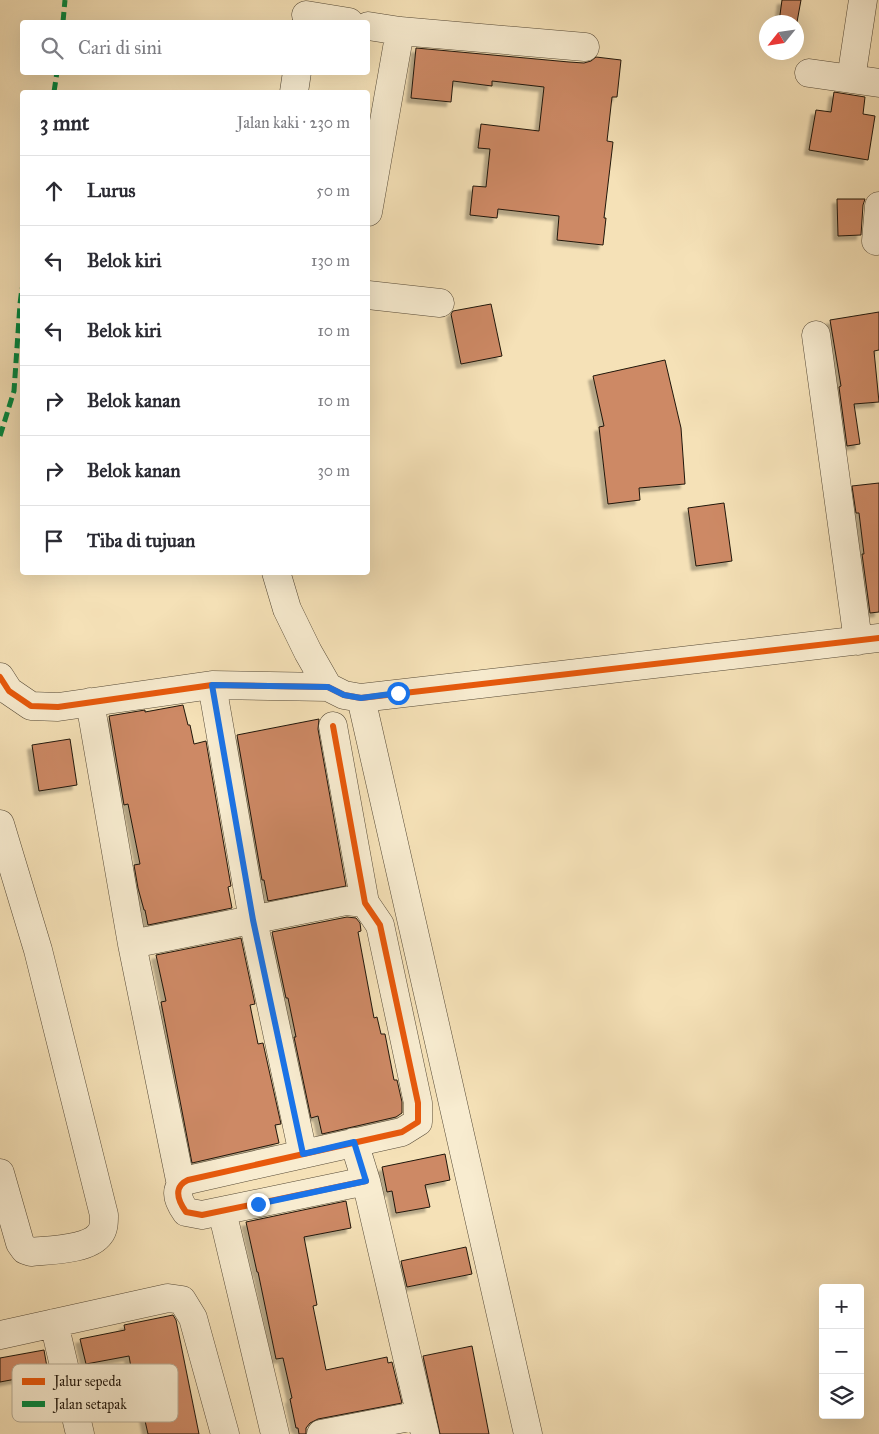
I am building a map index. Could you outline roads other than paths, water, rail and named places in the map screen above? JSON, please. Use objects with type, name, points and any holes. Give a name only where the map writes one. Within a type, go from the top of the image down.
[{"type":"street","points":[[851,79],[863,0]]},
{"type":"street","points":[[307,13],[340,20]]},
{"type":"street","points":[[370,26],[400,31],[585,47]]},
{"type":"street","points":[[370,201],[400,31]]},
{"type":"street","points":[[809,73],[879,83]]},
{"type":"street","points":[[294,90],[297,75]]},
{"type":"street","points":[[876,241],[879,206]]},
{"type":"street","points":[[370,295],[440,303]]},
{"type":"street","points":[[3,690],[31,706],[58,707],[212,685],[328,687],[344,695],[361,698],[869,639],[816,335]]},
{"type":"street","points":[[277,575],[287,609],[328,687]]},
{"type":"street","points":[[212,685],[253,920],[303,1154]]},
{"type":"street","points":[[361,698],[528,1434]]},
{"type":"street","points":[[90,702],[132,944],[181,1185]]},
{"type":"street","points":[[333,726],[365,903],[380,925],[418,1103],[418,1122],[402,1132],[188,1180],[181,1185],[178,1192],[180,1203],[186,1212],[202,1215],[366,1181]]},
{"type":"street","points":[[0,824],[38,950],[104,1215],[103,1227],[99,1235],[81,1246],[31,1252],[25,1250],[20,1243],[0,1173]]},
{"type":"street","points":[[132,944],[346,901],[365,903]]},
{"type":"street","points":[[321,1434],[422,1424],[366,1181],[354,1142]]},
{"type":"street","points":[[222,1211],[275,1434]]},
{"type":"street","points":[[0,1335],[168,1298],[182,1300],[193,1318],[225,1434]]},
{"type":"street","points":[[54,1323],[64,1364]]}]
